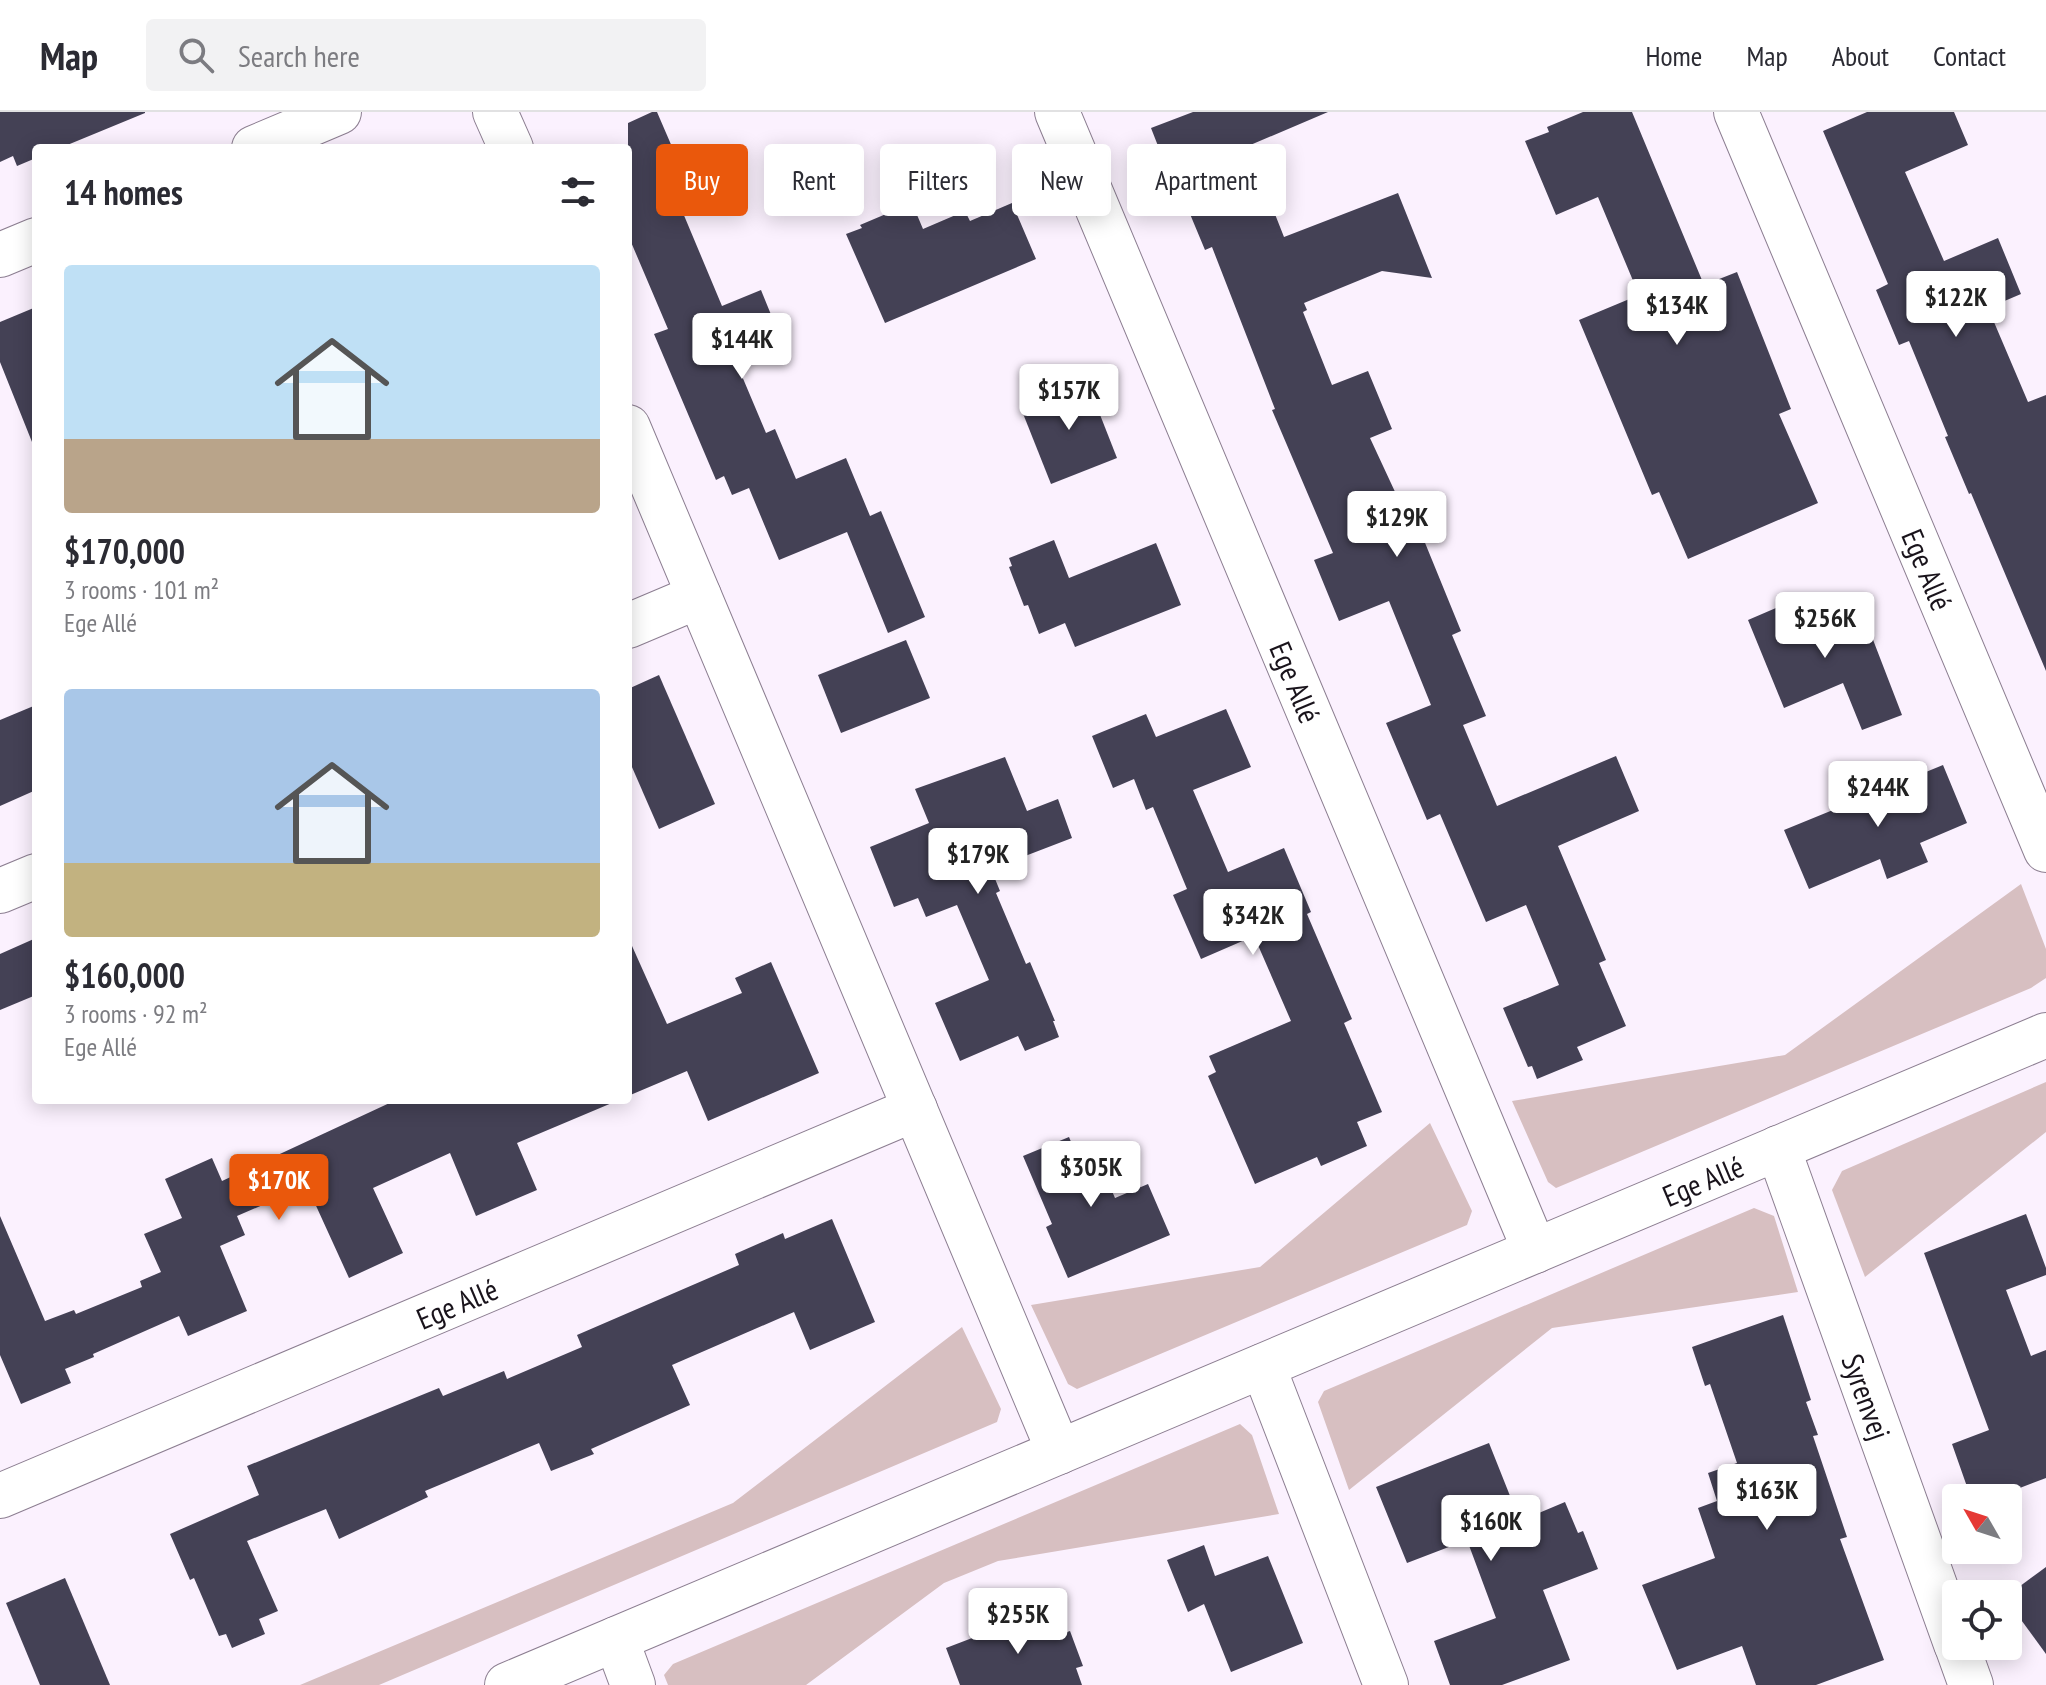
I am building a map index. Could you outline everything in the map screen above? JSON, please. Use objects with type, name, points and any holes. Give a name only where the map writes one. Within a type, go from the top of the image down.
[{"type":"street","points":[[263,144],[339,112]]},
{"type":"street","points":[[495,112],[509,144]]},
{"type":"street","name":"Ege Allé","points":[[1057,112],[1535,1251]]},
{"type":"street","name":"Ege Allé","points":[[1736,112],[2046,850]]},
{"type":"street","points":[[0,255],[32,242]]},
{"type":"street","points":[[632,437],[1059,1452]]},
{"type":"street","points":[[632,624],[699,596]]},
{"type":"street","points":[[0,891],[32,878]]},
{"type":"street","name":"Ege Allé","points":[[507,1685],[2046,1035]]},
{"type":"street","name":"Ege Allé","points":[[0,1496],[915,1109]]},
{"type":"street","name":"Syrenvej","points":[[1778,1148],[1942,1606]]},
{"type":"street","points":[[1263,1366],[1386,1685]]},
{"type":"street","points":[[616,1639],[633,1685]]},
{"type":"street","name":"Syrenvej","points":[[1962,1660],[1971,1685]]},
{"type":"shaded area","points":[[2021,884],[2046,949],[2046,978],[2031,988],[1556,1188],[1548,1182],[1512,1101],[1785,1055]]},
{"type":"shaded area","points":[[2046,1082],[2046,1132],[1865,1277],[1832,1190],[1842,1171]]},
{"type":"shaded area","points":[[1430,1123],[1472,1211],[1467,1225],[1077,1389],[1068,1384],[1031,1305],[1260,1267]]},
{"type":"shaded area","points":[[1754,1208],[1774,1216],[1798,1292],[1552,1328],[1349,1490],[1318,1402],[1324,1391]]},
{"type":"shaded area","points":[[962,1327],[1001,1409],[997,1422],[379,1685],[300,1685],[733,1503]]},
{"type":"shaded area","points":[[1240,1424],[1252,1435],[1279,1514],[998,1561],[944,1583],[806,1685],[668,1685],[664,1675],[673,1664]]},
{"type":"building","points":[[0,112],[145,112],[70,144],[32,144],[32,160],[17,166],[13,156],[0,162]]},
{"type":"building","points":[[657,112],[671,144],[656,144],[656,216],[684,216],[722,306],[761,290],[785,349],[739,369],[766,433],[775,429],[796,479],[846,458],[870,516],[881,511],[925,617],[888,633],[847,532],[779,560],[749,488],[732,495],[724,476],[716,480],[654,334],[668,329],[632,244],[632,144],[628,144],[628,123]]},
{"type":"building","points":[[1193,112],[1328,112],[1253,144],[1157,144],[1151,128]]},
{"type":"building","points":[[1583,112],[1632,112],[1704,285],[1737,272],[1791,409],[1779,414],[1818,503],[1688,559],[1659,492],[1652,495],[1579,320],[1639,295],[1598,197],[1556,215],[1525,141],[1549,132],[1547,127]]},
{"type":"building","points":[[1867,112],[1954,112],[1968,145],[1905,172],[1944,261],[1998,238],[2021,294],[1988,308],[2028,402],[2046,395],[2046,671],[1945,437],[1948,436],[1909,341],[1899,345],[1876,290],[1888,284],[1823,131]]},
{"type":"building","points":[[1398,193],[1432,278],[1382,271],[1304,303],[1307,310],[1303,312],[1332,385],[1368,371],[1392,429],[1370,438],[1403,509],[1410,506],[1461,631],[1452,635],[1486,716],[1463,725],[1497,806],[1616,756],[1639,811],[1558,846],[1606,960],[1599,963],[1626,1026],[1577,1047],[1583,1060],[1537,1079],[1532,1066],[1528,1067],[1503,1008],[1559,985],[1526,905],[1486,922],[1440,814],[1427,820],[1386,723],[1431,705],[1389,601],[1339,621],[1314,560],[1333,553],[1272,410],[1275,409],[1212,247],[1205,250],[1191,216],[1276,216],[1284,237]]},
{"type":"building","points":[[1012,203],[1012,216],[1018,216],[1036,259],[885,323],[846,234],[862,228],[860,225],[881,216],[918,216],[923,229],[953,216],[968,216],[970,221],[982,216],[996,216],[996,210]]},
{"type":"building","points":[[32,309],[32,442],[0,362],[0,322]]},
{"type":"building","points":[[1086,379],[1117,458],[1051,484],[1020,406]]},
{"type":"building","points":[[1054,540],[1069,578],[1156,543],[1181,605],[1075,647],[1065,623],[1039,634],[1028,605],[1024,606],[1009,567],[1012,566],[1009,558]]},
{"type":"building","points":[[1799,598],[1811,627],[1860,606],[1902,715],[1862,730],[1843,683],[1784,708],[1748,620]]},
{"type":"building","points":[[906,640],[930,698],[841,733],[818,675]]},
{"type":"building","points":[[659,675],[715,804],[659,829],[632,767],[632,687]]},
{"type":"building","points":[[32,707],[32,792],[0,806],[0,720]]},
{"type":"building","points":[[1226,709],[1251,767],[1193,790],[1228,872],[1284,848],[1311,912],[1307,914],[1352,1019],[1344,1023],[1382,1112],[1357,1122],[1367,1146],[1321,1166],[1317,1157],[1255,1184],[1208,1076],[1216,1072],[1209,1056],[1291,1021],[1254,936],[1201,959],[1173,895],[1187,889],[1153,807],[1146,810],[1134,779],[1113,788],[1092,736],[1146,714],[1156,737]]},
{"type":"building","points":[[1005,757],[1027,811],[1058,799],[1072,838],[991,869],[1000,891],[996,893],[1026,964],[1030,962],[1059,1037],[1025,1051],[1018,1036],[960,1061],[935,1003],[989,980],[957,905],[926,917],[918,898],[894,907],[870,847],[929,823],[915,789]]},
{"type":"building","points":[[1943,765],[1967,823],[1920,843],[1928,862],[1887,879],[1880,859],[1809,889],[1784,830]]},
{"type":"building","points":[[32,940],[32,997],[0,1010],[0,954]]},
{"type":"building","points":[[632,946],[667,1024],[742,993],[735,978],[771,962],[819,1073],[708,1121],[687,1071],[632,1094]]},
{"type":"building","points":[[387,1104],[610,1104],[517,1143],[537,1190],[476,1216],[450,1153],[373,1188],[403,1253],[349,1278],[307,1186],[237,1216],[245,1235],[220,1246],[247,1311],[188,1336],[179,1316],[65,1369],[71,1383],[21,1404],[0,1355],[0,1216],[45,1321],[74,1310],[76,1314],[142,1287],[140,1281],[161,1272],[144,1234],[182,1218],[165,1179],[212,1158],[222,1181]]},
{"type":"building","points":[[1069,1137],[1077,1156],[1094,1149],[1115,1198],[1148,1184],[1170,1235],[1068,1278],[1046,1227],[1052,1224],[1023,1156]]},
{"type":"building","points":[[2026,1214],[2046,1275],[2006,1290],[2031,1356],[2046,1350],[2046,1478],[2022,1487],[2022,1484],[1966,1484],[1952,1444],[1989,1430],[1924,1253]]},
{"type":"building","points":[[832,1219],[875,1322],[810,1350],[794,1312],[672,1365],[690,1405],[591,1449],[594,1454],[551,1471],[539,1443],[425,1491],[428,1497],[339,1539],[326,1509],[247,1541],[278,1611],[259,1619],[265,1634],[232,1648],[226,1634],[219,1636],[194,1578],[190,1580],[170,1534],[259,1495],[247,1466],[439,1388],[443,1396],[504,1371],[507,1379],[582,1347],[577,1335],[739,1265],[735,1254],[783,1233],[785,1239]]},
{"type":"building","points":[[1783,1315],[1811,1400],[1806,1402],[1818,1435],[1813,1436],[1847,1537],[1840,1539],[1884,1660],[1816,1685],[1756,1685],[1742,1646],[1677,1670],[1642,1585],[1715,1558],[1698,1508],[1717,1501],[1708,1473],[1737,1463],[1710,1384],[1705,1386],[1692,1347]]},
{"type":"building","points":[[1489,1443],[1520,1521],[1565,1502],[1578,1533],[1583,1531],[1598,1569],[1543,1590],[1570,1660],[1502,1685],[1450,1685],[1434,1641],[1496,1618],[1467,1540],[1407,1563],[1376,1487]]},
{"type":"building","points":[[1204,1545],[1215,1576],[1268,1556],[1303,1643],[1231,1672],[1204,1604],[1188,1612],[1167,1560]]},
{"type":"building","points":[[2046,1567],[2046,1654],[2022,1621],[2022,1585]]},
{"type":"building","points":[[65,1578],[110,1685],[40,1685],[6,1603]]},
{"type":"building","points":[[1043,1611],[1053,1637],[1070,1631],[1083,1666],[1076,1668],[1082,1685],[960,1685],[946,1648]]}]
